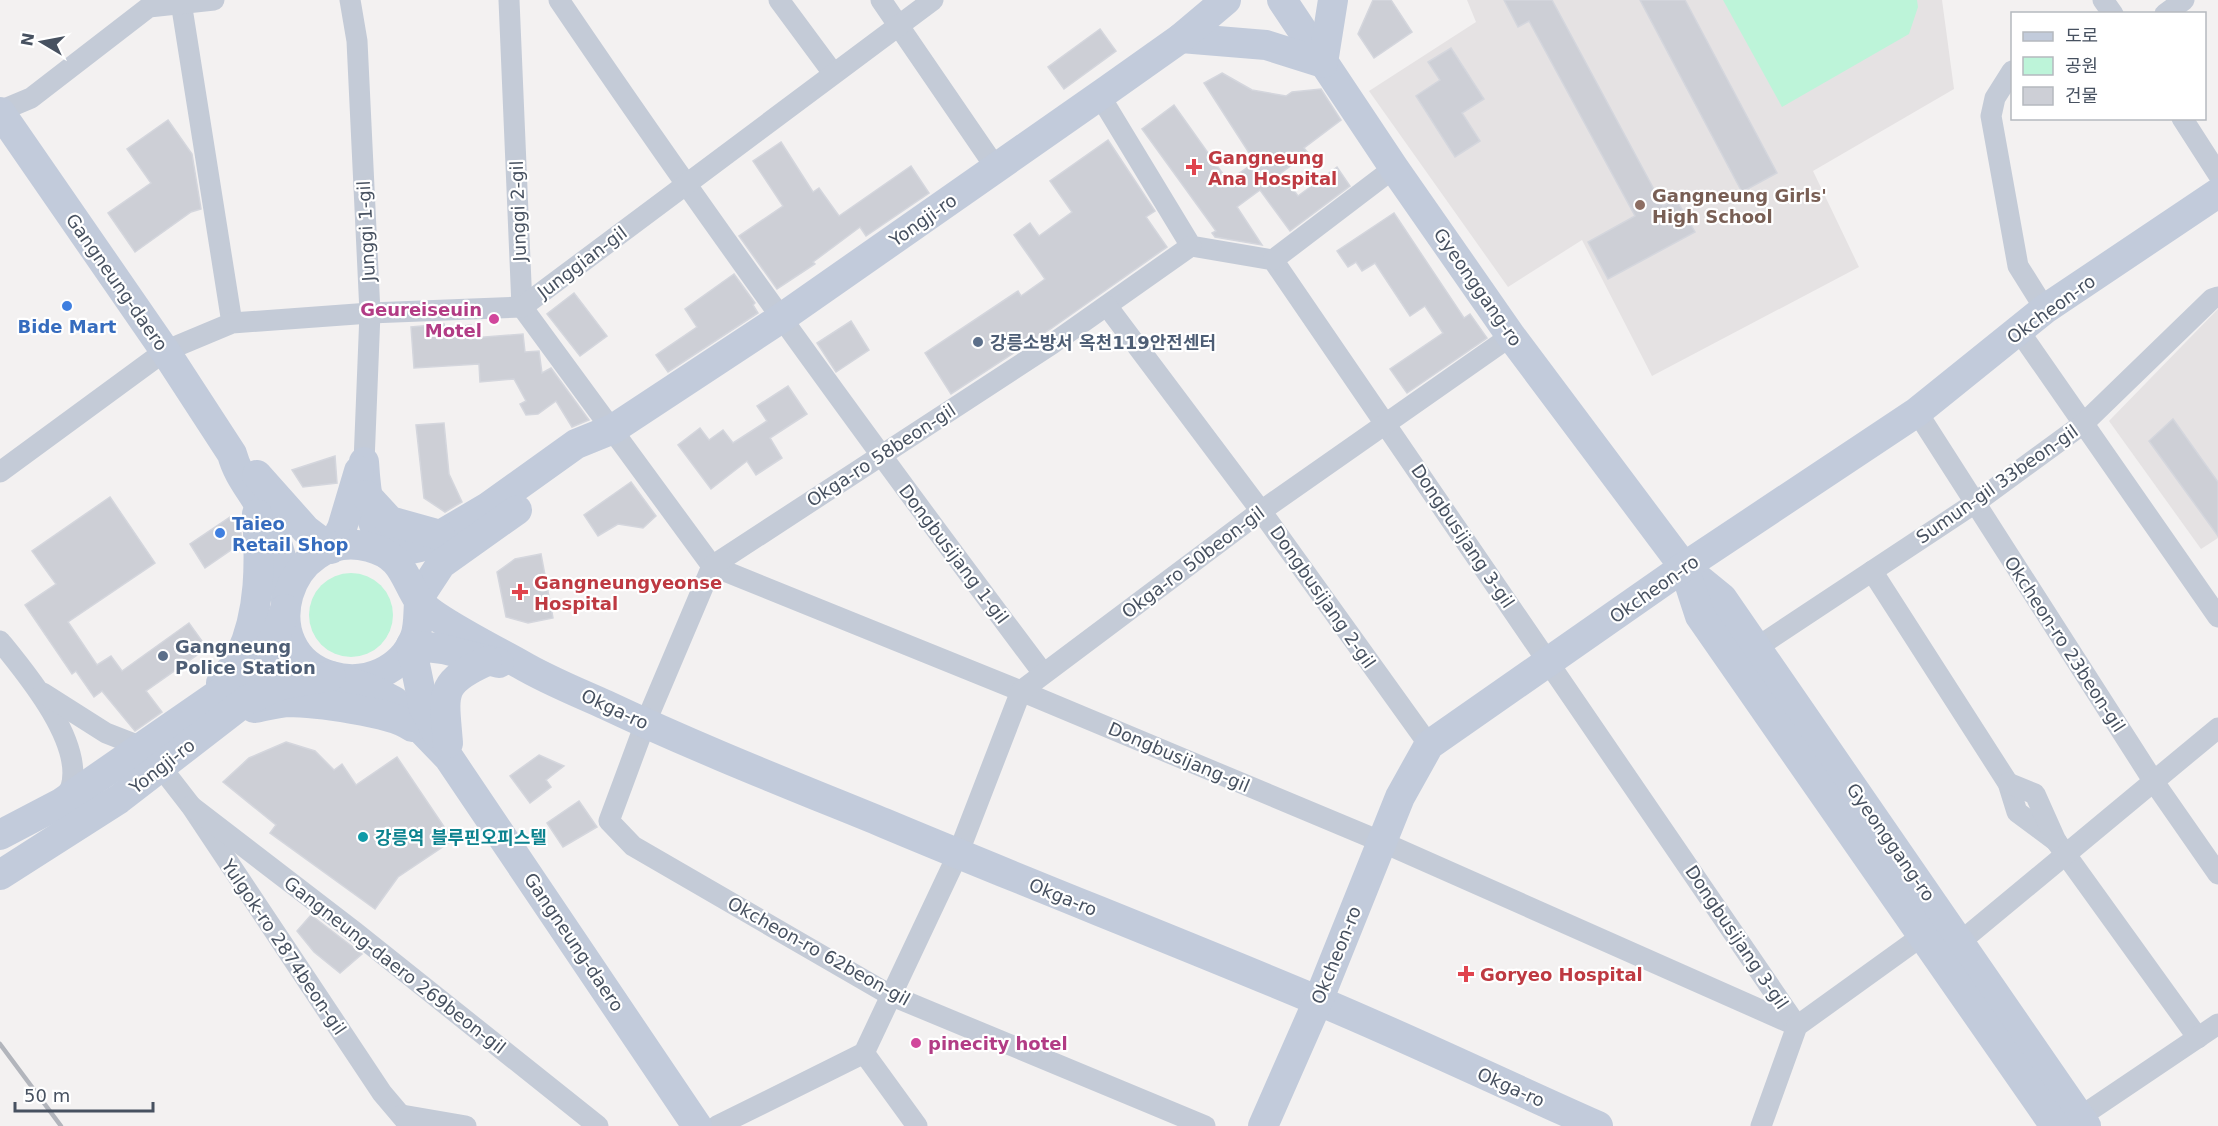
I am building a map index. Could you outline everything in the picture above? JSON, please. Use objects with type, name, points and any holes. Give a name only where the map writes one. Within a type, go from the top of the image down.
[{"type":"street","points":[[0,111],[31,98],[147,4],[214,0]]},
{"type":"street","name":"Junggi 1-gil","points":[[350,0],[357,41],[370,313],[364,462]]},
{"type":"street","name":"Junggi 2-gil","points":[[509,0],[522,307]]},
{"type":"street","name":"Dongbusijang 1-gil","points":[[559,0],[684,184],[780,319],[1043,673]]},
{"type":"street","points":[[780,0],[833,73]]},
{"type":"street","points":[[881,0],[996,168]]},
{"type":"street","name":"Junggian-gil","points":[[0,472],[165,351],[232,323],[370,313],[522,307],[897,24],[933,0]]},
{"type":"street","name":"Yongji-ro","points":[[387,554],[420,547],[488,507],[576,444],[613,429],[780,319],[1100,96],[1181,38],[1226,0]]},
{"type":"street","name":"Gyeonggang-ro","points":[[1282,0],[1394,168],[1511,336],[1684,567],[1722,598],[1960,942],[2074,1123]]},
{"type":"street","points":[[1181,38],[1266,45],[1323,63],[1333,0]]},
{"type":"street","points":[[2168,12],[2184,0]]},
{"type":"street","points":[[181,2],[232,323]]},
{"type":"street","points":[[2011,74],[1995,98],[1991,116],[2018,266],[2045,309]]},
{"type":"street","points":[[1100,96],[1191,246],[1273,260],[1394,168]]},
{"type":"street","name":"Gangneung-daero","points":[[0,111],[165,351],[232,453]]},
{"type":"street","points":[[2183,120],[2218,174]]},
{"type":"street","name":"Okcheon-ro","points":[[1263,1126],[1318,1001],[1400,797],[1429,746],[1684,567],[1917,412],[2045,309],[2218,193]]},
{"type":"street","name":"Okga-ro 58beon-gil","points":[[711,566],[1107,306],[1191,246]]},
{"type":"street","name":"Dongbusijang 3-gil","points":[[1273,260],[1797,1026]]},
{"type":"street","name":"Sumun-gil 33beon-gil","points":[[1756,648],[1975,503],[2083,424],[2212,298],[2218,297]]},
{"type":"street","name":"Dongbusijang 2-gil","points":[[1107,306],[1261,511],[1429,746]]},
{"type":"street","points":[[522,307],[711,566],[645,724]]},
{"type":"street","points":[[2019,331],[2218,617]]},
{"type":"street","name":"Okga-ro 50beon-gil","points":[[1021,690],[1261,511],[1511,336]]},
{"type":"street","name":"Okcheon-ro 23beon-gil","points":[[1917,412],[2154,782],[2218,874]]},
{"type":"street","name":"Yongji-ro","points":[[441,564],[584,460],[613,429]]},
{"type":"street","points":[[232,453],[236,471],[257,502],[280,550],[286,584],[285,622],[291,643],[304,660],[338,678],[373,690],[394,701],[449,758]]},
{"type":"street","points":[[232,453],[244,460],[306,530],[331,549]]},
{"type":"street","points":[[331,549],[360,494],[364,462]]},
{"type":"street","points":[[360,494],[390,521],[440,534]]},
{"type":"street","points":[[288,510],[310,513],[327,511],[338,508],[360,494]]},
{"type":"street","points":[[360,494],[375,534],[387,554],[403,568],[419,601],[436,616],[528,669]]},
{"type":"street","points":[[257,502],[259,580],[252,616],[240,656],[218,706],[286,702],[386,716],[407,724],[449,758]]},
{"type":"street","points":[[286,604],[293,580],[306,563],[331,549],[345,545],[367,546],[387,554]]},
{"type":"street","points":[[338,678],[368,679],[389,670],[406,654],[417,633],[419,601],[441,564]]},
{"type":"street","points":[[441,564],[437,584],[438,601],[446,615],[465,632]]},
{"type":"street","name":"Dongbusijang-gil","points":[[711,566],[1021,690],[1382,842],[1797,1026]]},
{"type":"street","name":"Gyeonggang-ro","points":[[1684,567],[1700,616],[1922,936],[2074,1123]]},
{"type":"street","points":[[1872,571],[2008,783],[2035,794],[2061,847],[2198,1038]]},
{"type":"street","name":"Yongji-ro","points":[[0,835],[151,757],[218,706],[240,679],[264,658],[277,636],[286,604]]},
{"type":"street","points":[[0,641],[43,693],[69,751],[72,769],[70,788],[61,802]]},
{"type":"street","points":[[411,645],[424,708],[449,758]]},
{"type":"street","points":[[411,645],[443,649],[528,669]]},
{"type":"street","points":[[449,758],[446,692],[455,678],[487,661]]},
{"type":"street","name":"Okga-ro","points":[[528,669],[645,724],[1318,1001],[1598,1126]]},
{"type":"street","name":"Yongji-ro","points":[[218,706],[248,700],[280,685],[303,679],[338,678]]},
{"type":"street","points":[[717,1126],[864,1053],[958,854],[1021,690]]},
{"type":"street","points":[[43,693],[106,733],[151,757]]},
{"type":"street","name":"Okcheon-ro 62beon-gil","points":[[645,724],[609,821],[633,846],[890,994],[1205,1126]]},
{"type":"street","points":[[1960,942],[2061,847],[2154,782],[2218,728]]},
{"type":"street","name":"Yongji-ro","points":[[0,875],[119,799],[151,757]]},
{"type":"street","name":"Yulgok-ro 2874beon-gil","points":[[151,757],[191,806],[382,1094],[406,1120]]},
{"type":"street","name":"Gangneung-daero","points":[[449,758],[697,1126]]},
{"type":"street","name":"Gangneung-daero 269beon-gil","points":[[191,806],[355,932],[598,1126]]},
{"type":"street","points":[[1761,1126],[1797,1026],[1922,936]]},
{"type":"street","points":[[2074,1123],[2218,1024]]},
{"type":"street","points":[[864,1053],[917,1126]]},
{"type":"street","points":[[406,1120],[466,1126]]},
{"type":"shaded area","name":"Gangneung Girls' High School","points":[[1467,0],[1942,0],[1954,89],[1813,171],[1859,267],[1652,376],[1582,240],[1508,287],[1369,91],[1476,22]]},
{"type":"shaded area","points":[[2218,309],[2218,538],[2201,549],[2109,421]]},
{"type":"green space","points":[[1723,0],[1917,0],[1918,7],[1909,34],[1782,107]]},
{"type":"green space","points":[[351,573],[367,576],[381,585],[390,599],[393,615],[390,631],[381,645],[367,654],[351,657],[335,654],[321,645],[312,631],[309,615],[312,599],[321,585],[335,576]]},
{"type":"building","points":[[1373,0],[1391,0],[1412,32],[1374,58],[1358,34]]},
{"type":"building","points":[[1504,0],[1552,0],[1663,206],[1676,199],[1695,232],[1608,279],[1588,242],[1635,216],[1529,21],[1518,27]]},
{"type":"building","points":[[1640,0],[1685,0],[1777,173],[1742,192]]},
{"type":"building","points":[[1100,29],[1116,51],[1064,89],[1048,67]]},
{"type":"building","points":[[1451,48],[1484,99],[1462,113],[1480,141],[1455,157],[1416,96],[1440,80],[1428,62]]},
{"type":"building","points":[[1222,73],[1252,90],[1286,96],[1292,92],[1321,89],[1341,120],[1304,148],[1308,153],[1281,173],[1298,196],[1337,167],[1350,186],[1290,231],[1260,190],[1237,207],[1262,245],[1215,237],[1212,233],[1216,231],[1142,129],[1174,105],[1228,181],[1255,162],[1204,83]]},
{"type":"building","points":[[168,120],[192,154],[201,209],[191,212],[135,252],[108,213],[151,183],[127,149]]},
{"type":"building","points":[[1108,140],[1155,211],[1146,217],[1167,247],[1052,328],[951,394],[925,353],[1018,291],[1021,296],[1045,279],[1014,235],[1030,223],[1039,236],[1072,212],[1050,181]]},
{"type":"building","points":[[781,142],[813,192],[819,188],[839,216],[911,166],[929,193],[866,236],[860,227],[813,262],[815,264],[777,289],[739,236],[783,206],[753,161]]},
{"type":"building","points":[[1394,213],[1464,318],[1470,314],[1487,338],[1407,393],[1390,369],[1443,333],[1425,306],[1410,316],[1375,263],[1362,271],[1356,262],[1348,267],[1337,251]]},
{"type":"building","points":[[734,274],[755,303],[753,305],[758,313],[668,372],[656,355],[697,327],[685,309]]},
{"type":"building","points":[[574,293],[607,336],[580,356],[547,314]]},
{"type":"building","points":[[851,321],[869,350],[836,372],[817,343]]},
{"type":"building","points":[[444,324],[445,328],[471,325],[472,338],[523,334],[525,352],[539,351],[542,373],[551,368],[589,420],[572,427],[556,401],[538,414],[526,415],[520,404],[526,401],[514,379],[480,382],[479,364],[414,368],[411,327]]},
{"type":"building","points":[[788,386],[807,414],[770,438],[782,458],[756,475],[747,461],[711,489],[678,445],[700,428],[709,440],[723,430],[733,443],[767,421],[757,406]]},
{"type":"building","points":[[2173,419],[2218,482],[2218,536],[2149,441]]},
{"type":"building","points":[[444,423],[449,474],[462,502],[445,512],[424,498],[416,425]]},
{"type":"building","points":[[335,456],[337,483],[303,487],[292,470]]},
{"type":"building","points":[[631,482],[656,516],[643,528],[618,524],[598,536],[584,515]]},
{"type":"building","points":[[110,497],[155,563],[68,622],[97,665],[111,656],[122,671],[189,623],[207,648],[146,691],[162,712],[135,731],[102,691],[94,697],[76,671],[72,674],[25,605],[56,584],[32,551]]},
{"type":"building","points":[[230,517],[241,533],[241,543],[205,568],[190,544]]},
{"type":"building","points":[[541,554],[553,618],[528,623],[506,617],[497,572],[515,559]]},
{"type":"building","name":"강릉역 블루핀오피스텔","points":[[286,742],[315,751],[334,770],[342,764],[356,785],[397,757],[453,840],[398,877],[375,909],[270,833],[276,825],[223,782],[249,758]]},
{"type":"building","points":[[539,755],[564,766],[546,780],[551,787],[530,803],[510,776]]},
{"type":"building","points":[[579,801],[597,827],[563,847],[547,823]]},
{"type":"building","points":[[311,915],[362,954],[340,973],[314,952],[297,931]]},
{"type":"railway","points":[[0,1044],[61,1126]]},
{"type":"place","name":"Gangneung Ana Hospital","points":[[1194,167]]},
{"type":"place","name":"Gangneung Girls' High School","points":[[1640,205]]},
{"type":"place","name":"Bide Mart","points":[[67,306]]},
{"type":"place","name":"Geureiseuin Motel","points":[[494,319]]},
{"type":"place","name":"강릉소방서 옥천119안전센터","points":[[978,342]]},
{"type":"place","name":"Taieo Retail Shop","points":[[220,533]]},
{"type":"place","name":"Gangneungyeonse Hospital","points":[[520,592]]},
{"type":"place","name":"Gangneung Police Station","points":[[163,656]]},
{"type":"place","name":"강릉역 블루핀오피스텔","points":[[363,837]]},
{"type":"place","name":"Goryeo Hospital","points":[[1466,974]]},
{"type":"place","name":"pinecity hotel","points":[[916,1043]]}]
